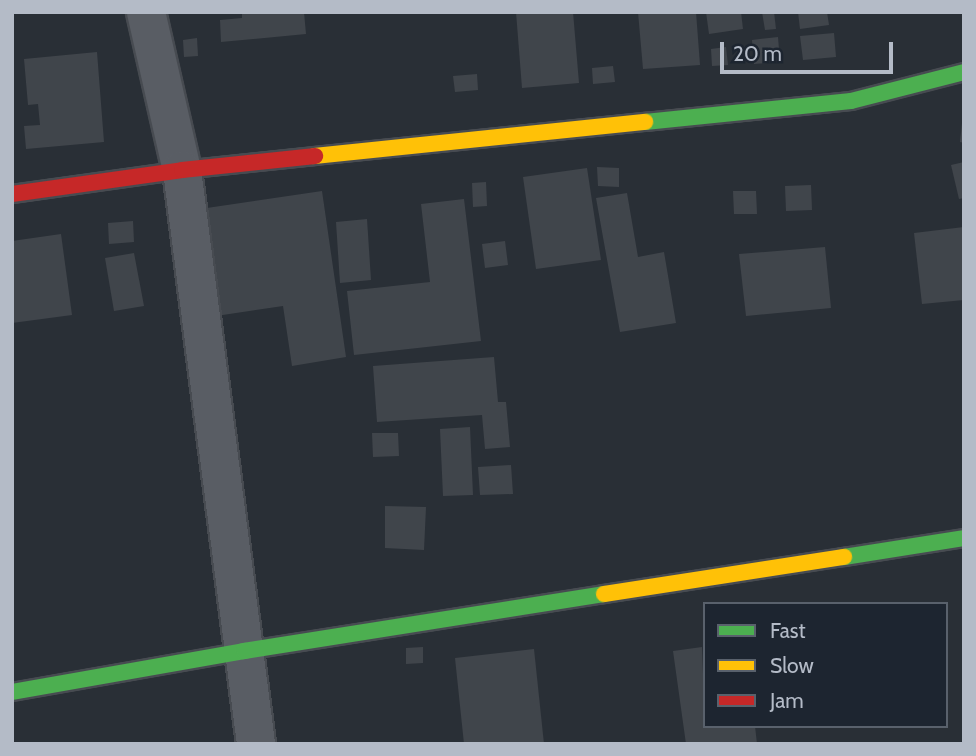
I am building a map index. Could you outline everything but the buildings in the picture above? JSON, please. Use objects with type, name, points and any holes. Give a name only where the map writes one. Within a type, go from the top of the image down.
[{"type":"street","points":[[146,12],[182,170],[256,744]]},
{"type":"street","points":[[12,194],[182,170],[851,101],[964,72]]},
{"type":"street","points":[[12,692],[244,652],[964,538]]},
{"type":"traffic: fast","points":[[645,122],[851,101],[964,72]]},
{"type":"traffic: fast","points":[[844,557],[964,538]]},
{"type":"traffic: fast","points":[[12,692],[244,651],[604,594]]},
{"type":"traffic: slow","points":[[315,156],[645,122]]},
{"type":"traffic: slow","points":[[604,594],[844,557]]},
{"type":"traffic: jam","points":[[12,194],[182,170],[315,156]]}]
